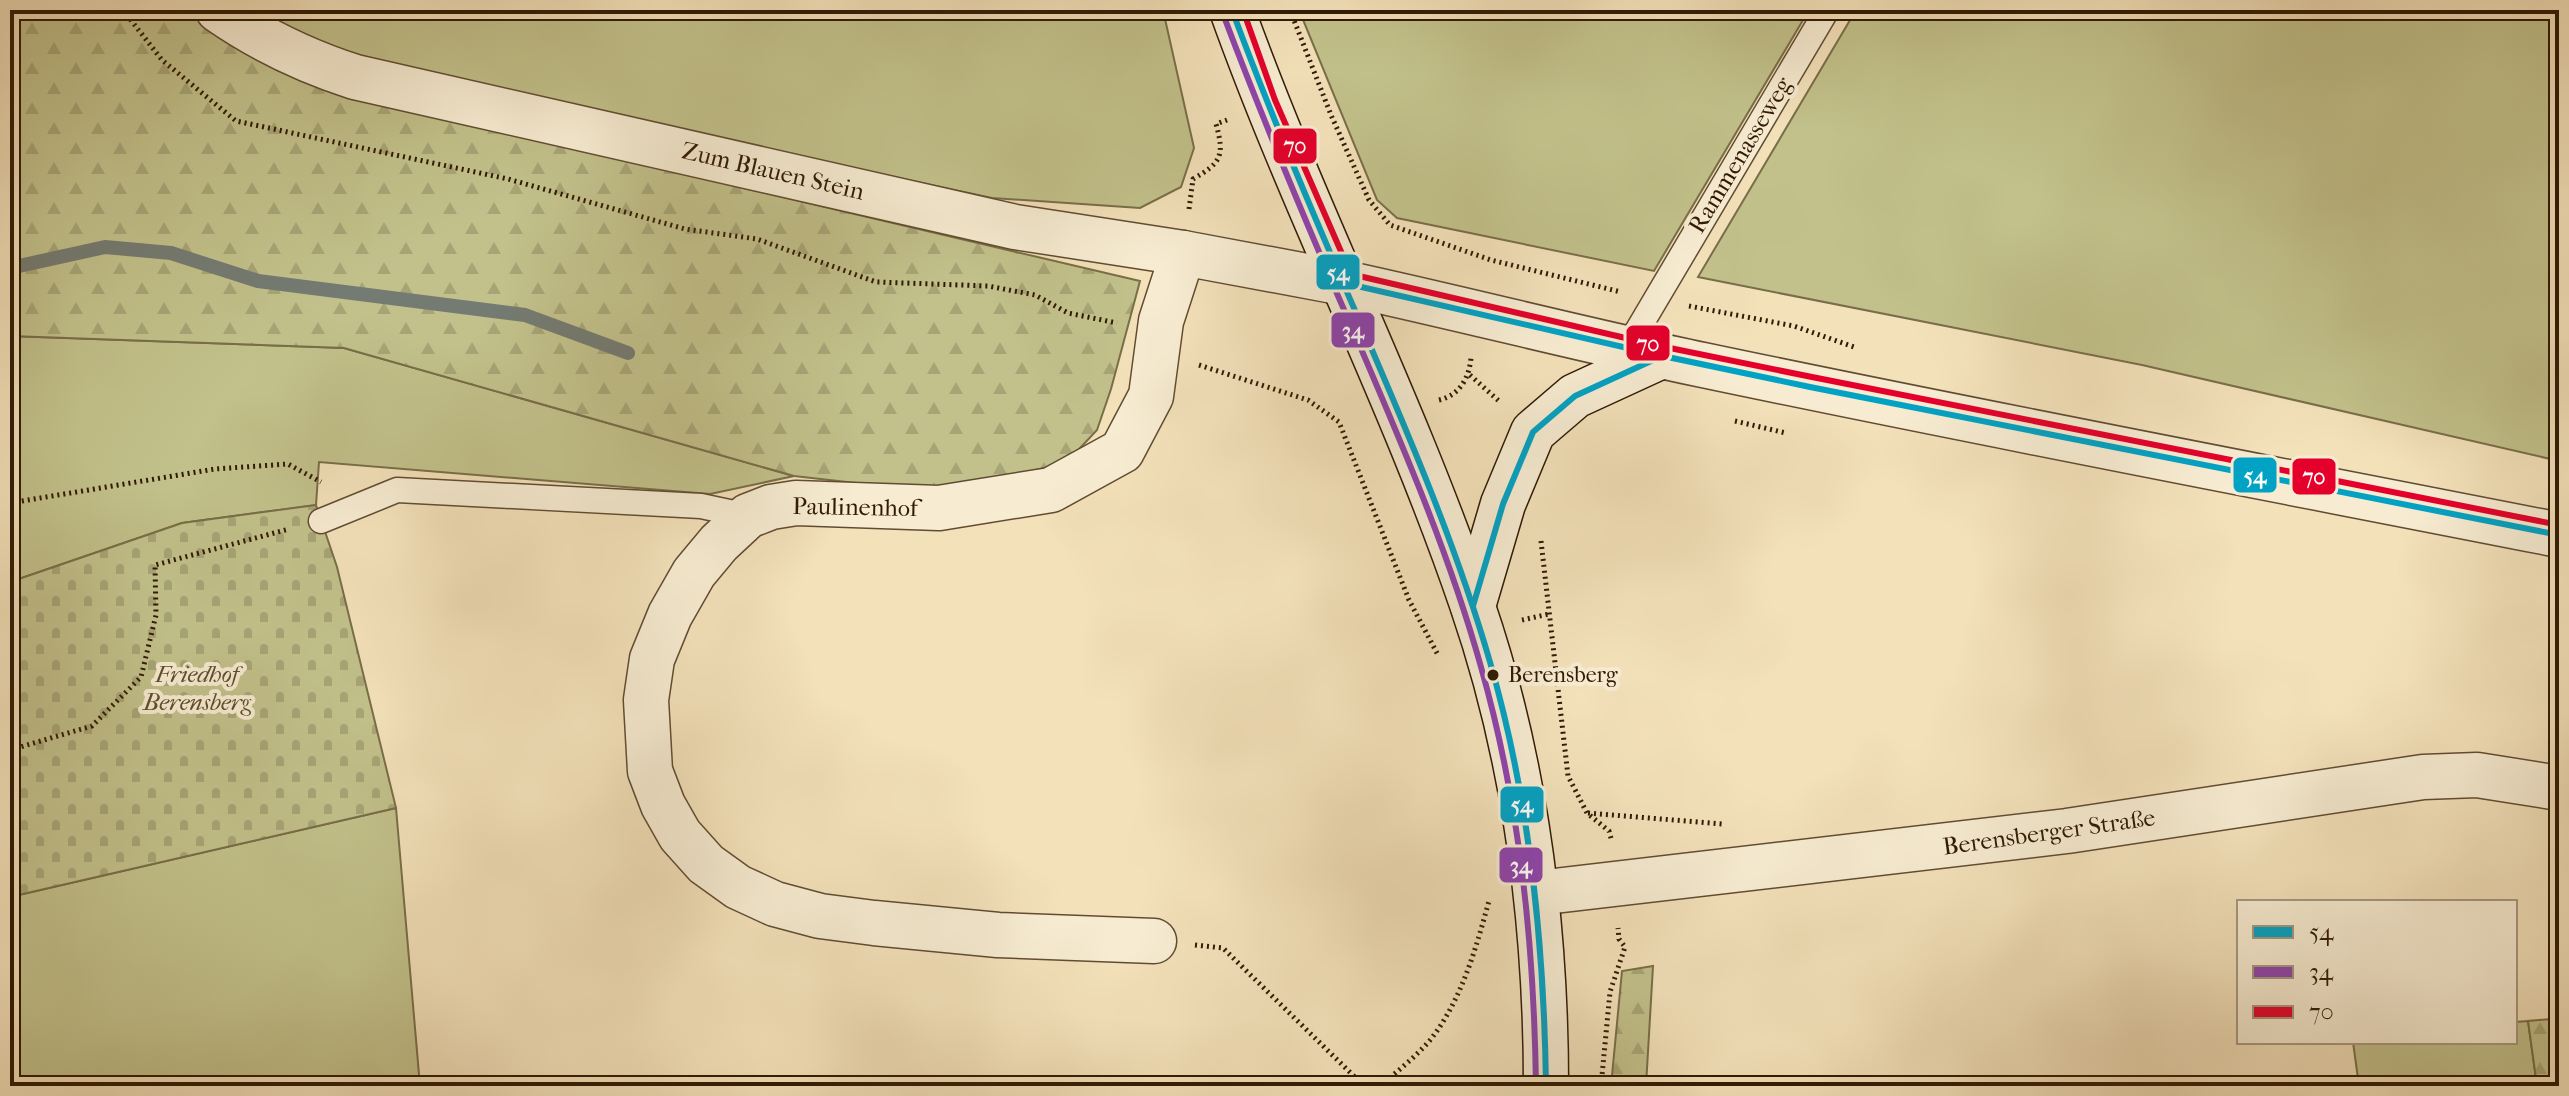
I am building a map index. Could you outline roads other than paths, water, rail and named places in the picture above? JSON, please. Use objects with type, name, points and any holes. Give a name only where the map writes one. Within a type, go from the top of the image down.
[{"type":"street","name":"Zum Blauen Stein","points":[[218,10],[271,44],[355,77],[1015,227],[1183,253],[1344,283]]},
{"type":"street","points":[[1232,10],[1266,104],[1431,491],[1473,606],[1511,748],[1537,893],[1546,1086]]},
{"type":"street","name":"Paulinenhof","points":[[1154,941],[998,935],[820,916],[738,887],[706,864],[680,835],[663,805],[650,771],[646,700],[652,659],[670,615],[694,573],[719,543],[748,516],[771,507],[796,503],[939,508],[1051,490],[1122,451],[1151,396],[1161,321],[1183,253]]},
{"type":"street","points":[[1344,283],[1899,406],[2559,535]]},
{"type":"street","points":[[1473,606],[1503,504],[1533,432],[1575,396],[1645,352]]},
{"type":"street","name":"Berensberger Straße","points":[[1537,893],[2067,831],[2423,777],[2477,775],[2559,788]]},
{"type":"lane","name":"Rammenasseweg","points":[[1645,352],[1654,300],[1827,10]]},
{"type":"lane","points":[[321,521],[397,490],[701,506],[748,516]]},
{"type":"waterway","points":[[10,268],[105,247],[171,253],[258,281],[525,315],[628,353]]},
{"type":"place","name":"Berensberg","points":[[1493,675]]},
{"type":"park label","name":"Friedhof Berensberg","points":[[197,688]]}]
